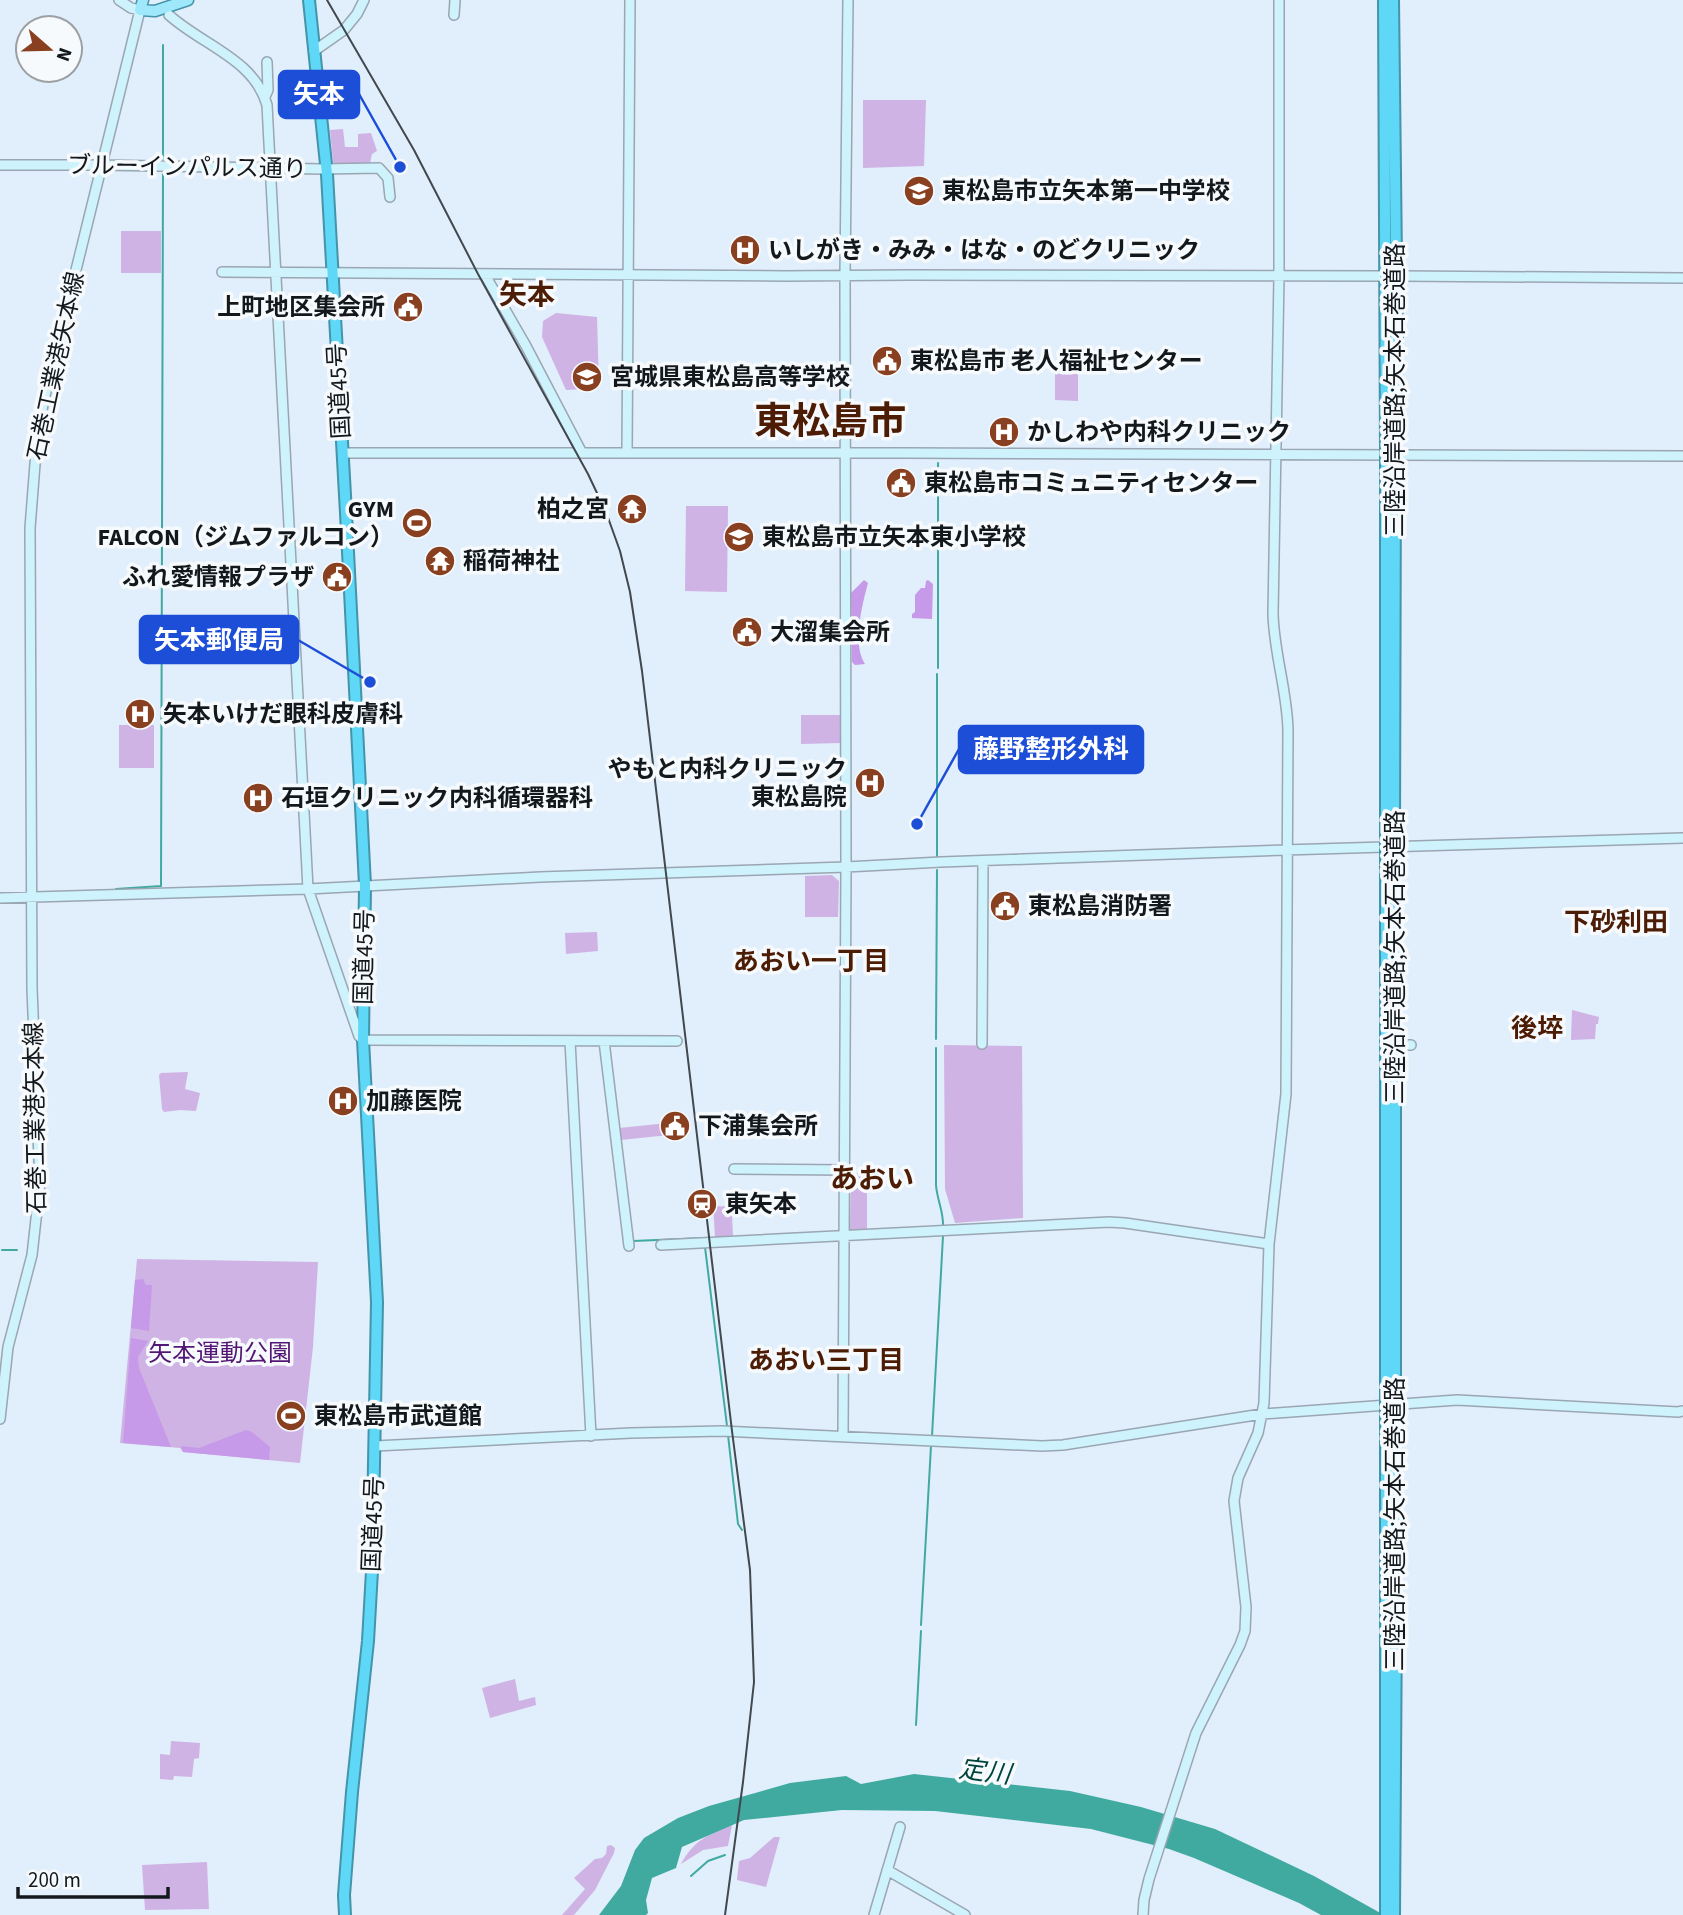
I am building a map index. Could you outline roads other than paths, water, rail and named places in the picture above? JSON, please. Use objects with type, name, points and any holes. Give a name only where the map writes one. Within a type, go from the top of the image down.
[{"type":"highway","name":"国道45号","points":[[309,0],[326,169],[343,453],[365,885],[363,1040],[377,1302],[370,1606],[352,1793],[344,1895],[345,1915]]},
{"type":"highway","name":"三陸沿岸道路;矢本石巻道路","points":[[1384,0],[1390,447],[1390,1888],[1386,1915]]},
{"type":"highway","name":"三陸沿岸道路;矢本石巻道路","points":[[1390,447],[1397,346],[1393,0]]},
{"type":"highway","name":"三陸沿岸道路;矢本石巻道路","points":[[1390,1888],[1394,1915]]},
{"type":"main road","points":[[141,5],[155,11],[188,0]]},
{"type":"street","points":[[119,0],[125,5],[141,5]]},
{"type":"street","points":[[314,51],[344,30],[364,0]]},
{"type":"street","points":[[454,15],[455,0]]},
{"type":"street","points":[[627,453],[630,0]]},
{"type":"street","points":[[843,1435],[848,0]]},
{"type":"street","points":[[1143,1915],[1146,1889],[1196,1733],[1245,1631],[1246,1607],[1234,1501],[1238,1478],[1256,1439],[1262,1414],[1269,1244],[1286,1094],[1287,711],[1272,614],[1277,455],[1279,0]]},
{"type":"street","name":"石巻工業港矢本線","points":[[0,1419],[8,1347],[32,1255],[40,1193],[41,1162],[32,989],[30,528],[36,451],[49,379],[141,5]]},
{"type":"street","points":[[169,15],[244,67],[265,97],[268,113],[308,889],[359,1036],[363,1040],[677,1041]]},
{"type":"street","points":[[265,97],[268,90],[267,62]]},
{"type":"street","name":"ブルーインパルス通り","points":[[0,164],[375,168],[381,169],[388,178],[390,197]]},
{"type":"street","points":[[222,272],[1380,276]]},
{"type":"street","points":[[485,275],[582,453]]},
{"type":"street","points":[[1401,276],[1683,278]]},
{"type":"street","points":[[343,453],[1683,456]]},
{"type":"street","points":[[0,898],[308,889],[669,872],[1287,849],[1683,838]]},
{"type":"street","points":[[982,1044],[983,861]]},
{"type":"street","points":[[570,1041],[591,1436]]},
{"type":"street","points":[[604,1041],[629,1246]]},
{"type":"street","points":[[734,1170],[844,1170]]},
{"type":"street","points":[[661,1245],[1109,1222],[1269,1244]]},
{"type":"street","points":[[375,1446],[722,1431],[1021,1446],[1063,1445],[1262,1414],[1457,1400],[1683,1411]]},
{"type":"street","points":[[874,1915],[900,1827]]},
{"type":"street","points":[[887,1870],[965,1915]]},
{"type":"waterway","points":[[163,45],[163,159]]},
{"type":"waterway","points":[[116,889],[161,886],[163,174]]},
{"type":"waterway","points":[[938,463],[938,668]]},
{"type":"waterway","points":[[937,674],[937,858]]},
{"type":"waterway","points":[[936,1039],[937,870]]},
{"type":"waterway","points":[[936,1048],[936,1185],[943,1227]]},
{"type":"waterway","points":[[932,1436],[943,1236]]},
{"type":"waterway","points":[[633,1241],[705,1238]]},
{"type":"waterway","points":[[705,1247],[727,1426]]},
{"type":"waterway","points":[[2,1250],[17,1250]]},
{"type":"waterway","points":[[728,1435],[738,1524],[742,1530]]},
{"type":"waterway","points":[[921,1625],[931,1446]]},
{"type":"waterway","points":[[916,1725],[921,1631]]},
{"type":"waterway","points":[[691,1876],[708,1861],[725,1855]]},
{"type":"railway","points":[[327,0],[414,150],[478,274],[588,474],[620,551],[630,592],[642,671],[750,1570],[754,1682],[725,1915]]},
{"type":"place","name":"矢本","points":[[400,167]]},
{"type":"place","name":"東松島市立矢本第一中学校","points":[[919,191]]},
{"type":"place","name":"いしがき・みみ・はな・のどクリニック","points":[[745,250]]},
{"type":"place","name":"上町地区集会所","points":[[408,307]]},
{"type":"place","name":"東松島市 老人福祉センター","points":[[887,361]]},
{"type":"place","name":"宮城県東松島高等学校","points":[[587,377]]},
{"type":"place","name":"かしわや内科クリニック","points":[[1004,432]]},
{"type":"place","name":"東松島市コミュニティセンター","points":[[901,483]]},
{"type":"place","name":"柏之宮","points":[[632,509]]},
{"type":"place","name":"GYM FALCON（ジムファルコン）","points":[[417,523]]},
{"type":"place","name":"東松島市立矢本東小学校","points":[[739,537]]},
{"type":"place","name":"稲荷神社","points":[[440,561]]},
{"type":"place","name":"ふれ愛情報プラザ","points":[[337,577]]},
{"type":"place","name":"大溜集会所","points":[[747,632]]},
{"type":"place","name":"矢本郵便局","points":[[370,682]]},
{"type":"place","name":"矢本いけだ眼科皮膚科","points":[[140,714]]},
{"type":"place","name":"やもと内科クリニック 東松島院","points":[[870,783]]},
{"type":"place","name":"石垣クリニック内科循環器科","points":[[258,798]]},
{"type":"place","name":"藤野整形外科","points":[[917,824]]},
{"type":"place","name":"東松島消防署","points":[[1005,906]]},
{"type":"place","name":"加藤医院","points":[[343,1101]]},
{"type":"place","name":"下浦集会所","points":[[675,1126]]},
{"type":"place","name":"東矢本","points":[[702,1204]]},
{"type":"place","name":"東松島市武道館","points":[[291,1416]]},
{"type":"district","name":"矢本","points":[[527,294]]},
{"type":"district","name":"東松島市","points":[[830,421]]},
{"type":"district","name":"下砂利田","points":[[1616,922]]},
{"type":"district","name":"あおい一丁目","points":[[811,961]]},
{"type":"district","name":"後埣","points":[[1537,1028]]},
{"type":"district","name":"あおい","points":[[872,1178]]},
{"type":"district","name":"あおい三丁目","points":[[826,1360]]},
{"type":"park label","name":"矢本運動公園","points":[[220,1353]]},
{"type":"water label","name":"定川","points":[[985,1771]]}]
